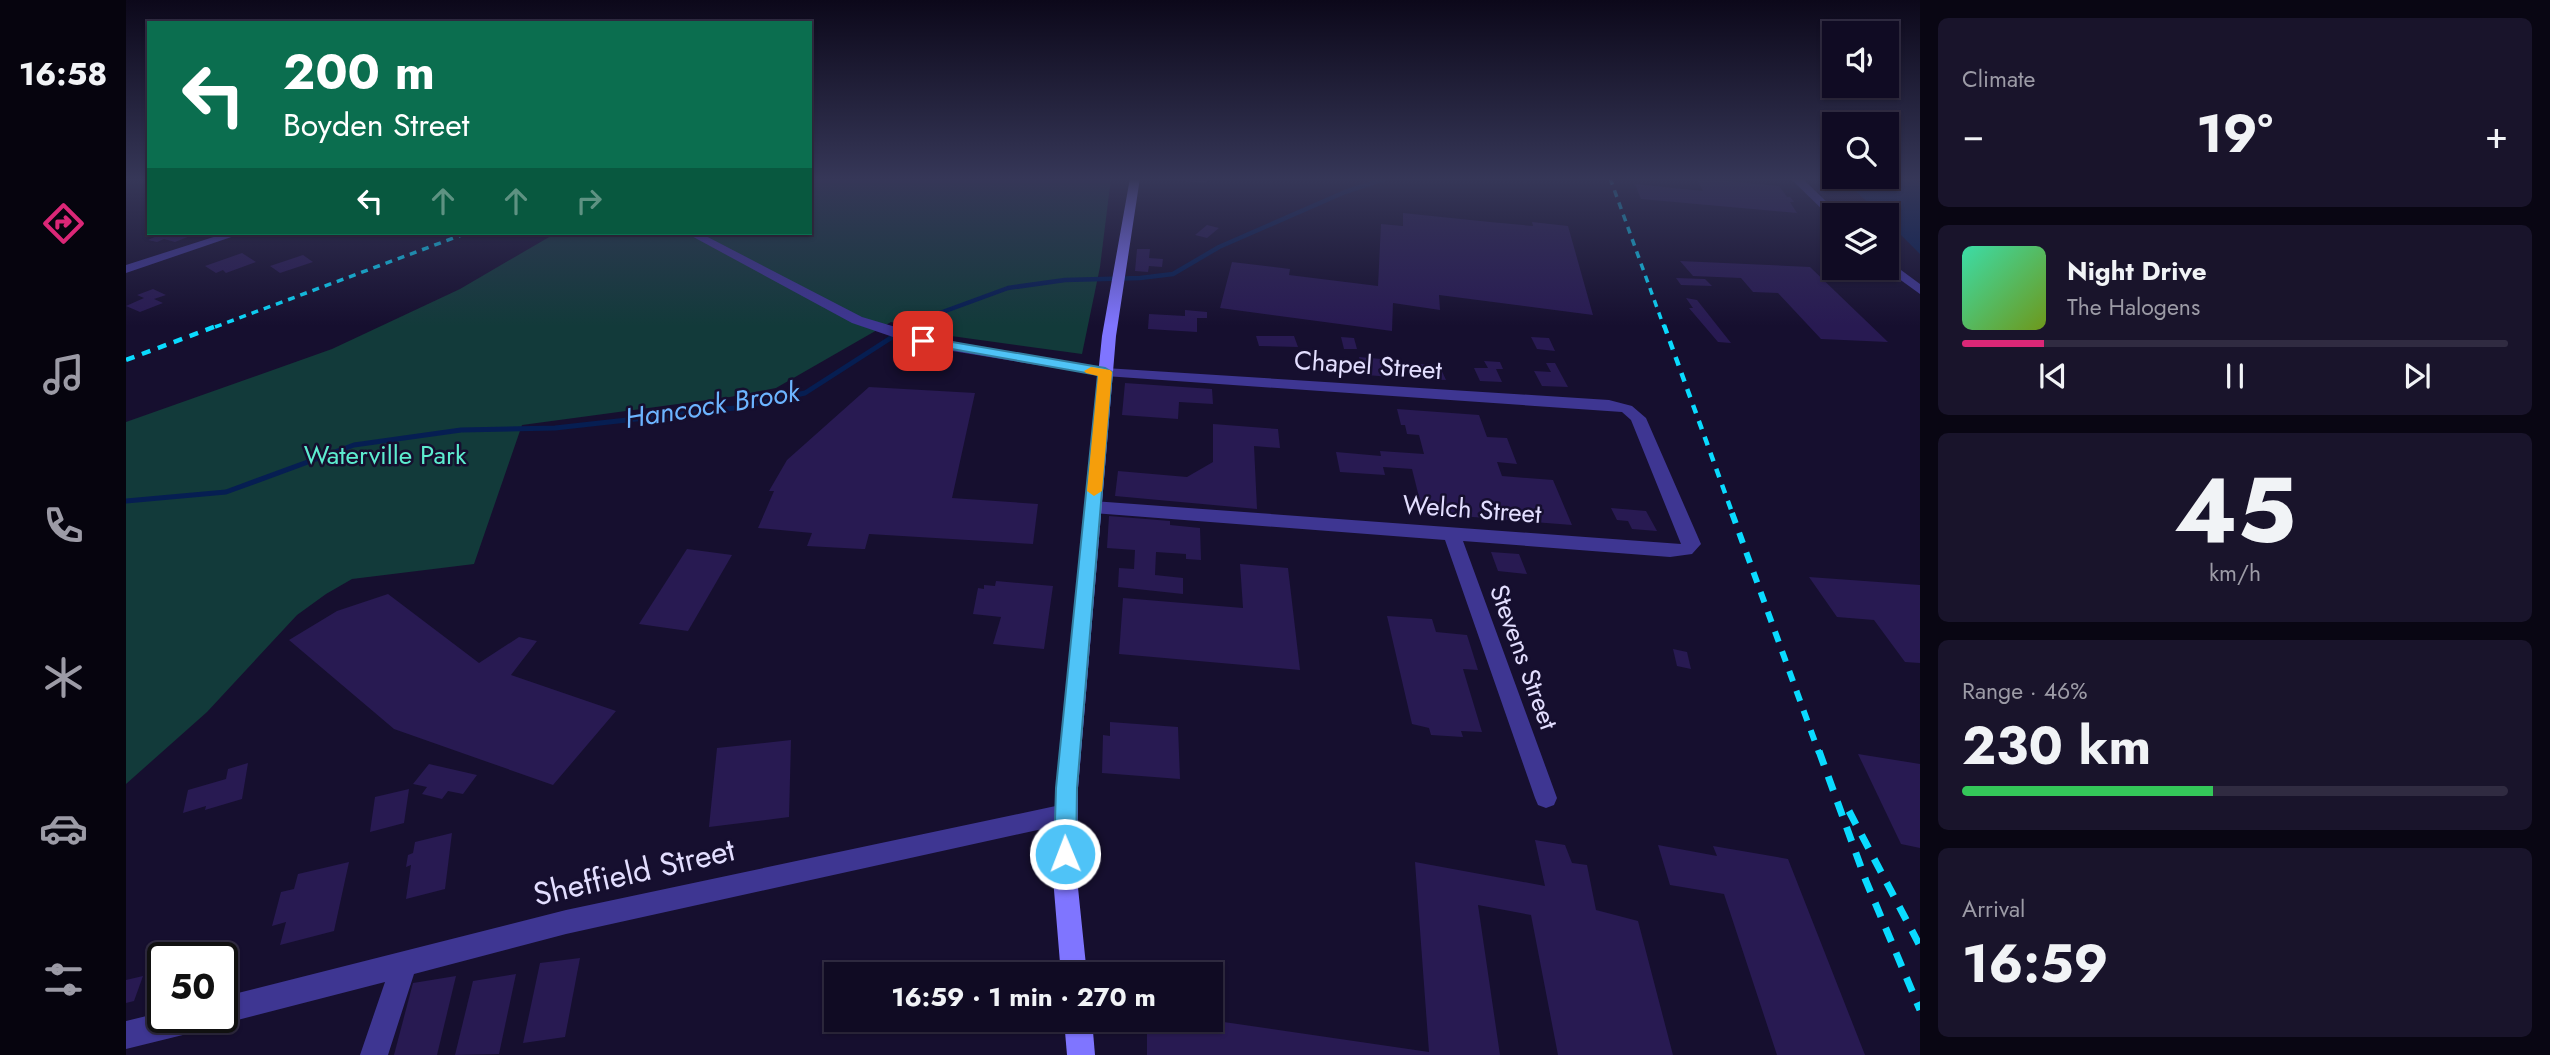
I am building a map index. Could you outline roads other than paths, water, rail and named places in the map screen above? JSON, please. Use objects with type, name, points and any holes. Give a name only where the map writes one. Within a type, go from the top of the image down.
[{"type":"main road","points":[[1073,962],[1065,878],[1065,814],[1105,372],[1127,227]]},
{"type":"main road","points":[[1079,1032],[1082,1055]]},
{"type":"street","points":[[126,269],[231,235]]},
{"type":"street","name":"Chapel Street","points":[[696,235],[817,300],[881,329],[914,338],[1105,372],[1627,409]]},
{"type":"street","points":[[1899,273],[1920,290]]},
{"type":"street","name":"Welch Street","points":[[1093,507],[1670,551],[1690,549],[1691,541],[1664,475],[1638,418],[1627,409]]},
{"type":"street","name":"Stevens Street","points":[[1452,534],[1546,798]]},
{"type":"street","name":"Sheffield Street","points":[[238,1007],[566,922],[1065,814]]},
{"type":"street","points":[[374,1055],[404,964]]},
{"type":"street","points":[[126,1035],[147,1030]]},
{"type":"water","points":[[1899,227],[1920,227],[1920,254],[1899,233]]},
{"type":"waterway","name":"Hancock Brook","points":[[909,327],[918,321],[1008,288],[1065,280],[1140,278],[1173,274],[1219,247],[1264,227]]},
{"type":"waterway","name":"Hancock Brook","points":[[126,501],[226,492],[354,445],[461,430],[555,428],[735,408],[805,393],[911,325]]},
{"type":"railway","points":[[1628,227],[1664,327]]},
{"type":"railway","points":[[215,327],[462,235]]},
{"type":"railway","points":[[126,360],[219,325]]},
{"type":"railway","points":[[1664,325],[1733,515]]},
{"type":"railway","points":[[1732,513],[1819,753]]},
{"type":"railway","points":[[1819,751],[1866,881],[1920,1010]]},
{"type":"railway","points":[[1849,811],[1920,946]]},
{"type":"park label","name":"Waterville Park","points":[[385,455]]}]
